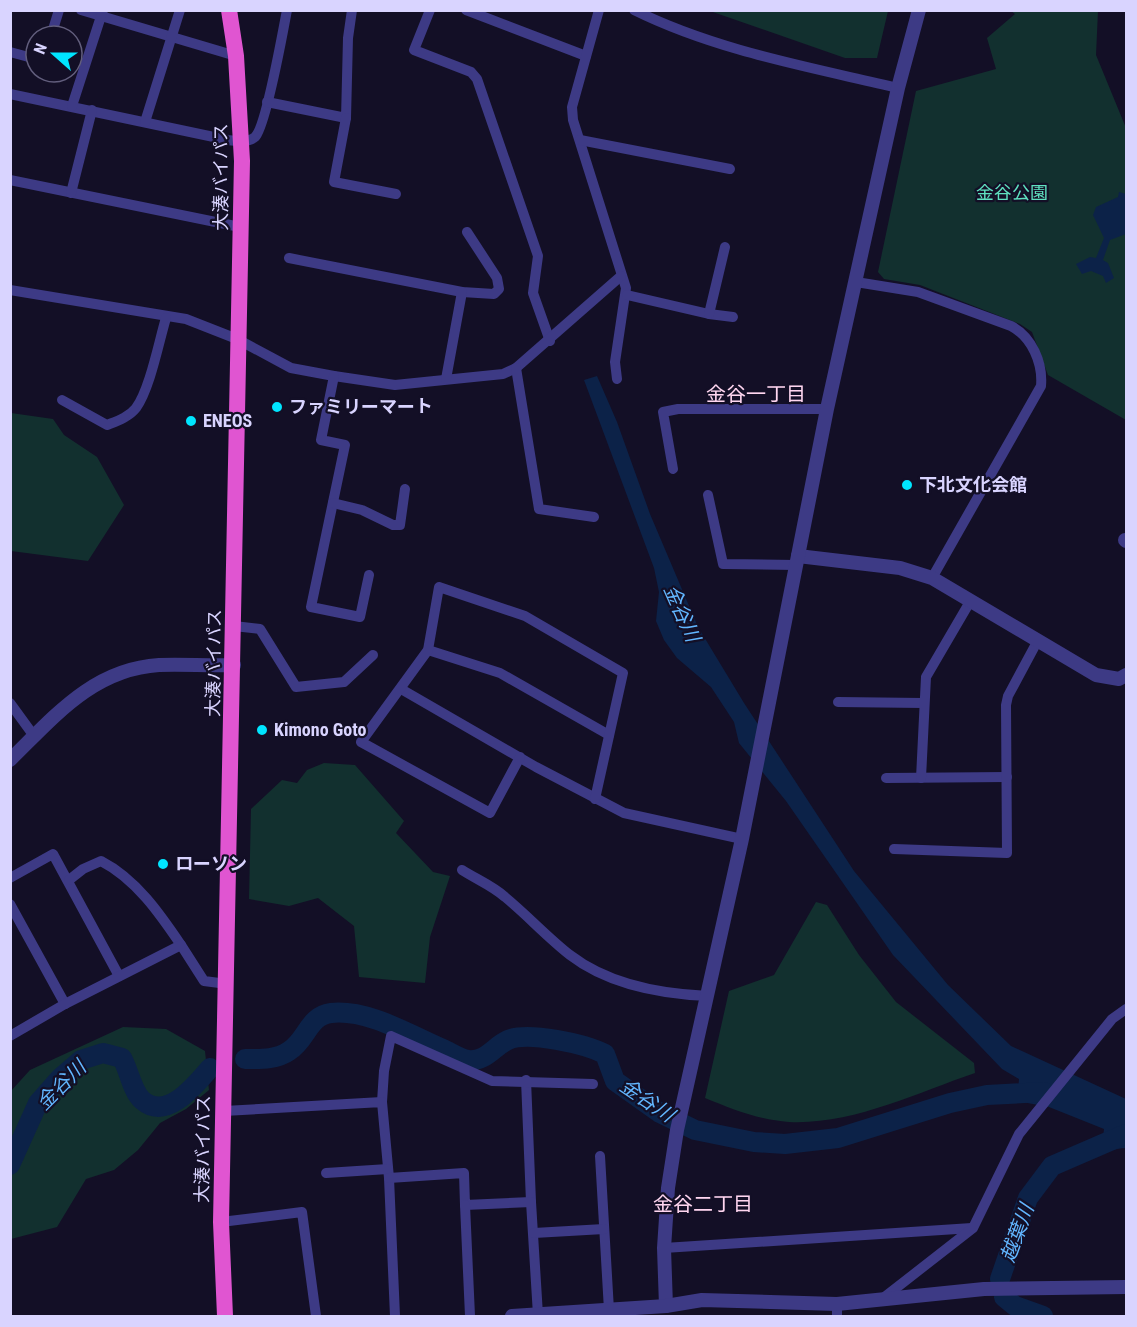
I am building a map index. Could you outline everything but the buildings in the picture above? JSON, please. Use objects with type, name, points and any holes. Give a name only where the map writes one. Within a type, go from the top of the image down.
[{"type":"highway","name":"大湊バイパス","points":[[225,1317],[221,1222],[234,666],[237,339],[242,141],[236,56],[229,10]]},
{"type":"street","points":[[81,10],[102,14],[236,56]]},
{"type":"street","points":[[145,122],[180,10]]},
{"type":"street","points":[[10,94],[242,141],[257,135],[267,102],[287,10]]},
{"type":"street","points":[[352,10],[348,38],[346,118],[334,182],[396,194]]},
{"type":"street","points":[[430,10],[414,50],[471,72],[477,79],[538,256],[532,293],[550,341]]},
{"type":"street","points":[[466,10],[586,56]]},
{"type":"street","points":[[599,10],[572,107],[627,295],[615,362],[617,379]]},
{"type":"street","points":[[634,10],[674,30],[774,59],[898,88]]},
{"type":"street","points":[[666,1311],[664,1248],[668,1188],[677,1130],[742,839],[827,409],[898,88],[919,10]]},
{"type":"street","points":[[72,105],[102,14]]},
{"type":"street","points":[[267,102],[346,118]]},
{"type":"street","points":[[71,193],[92,110]]},
{"type":"street","points":[[580,140],[730,169]]},
{"type":"street","points":[[10,180],[240,227]]},
{"type":"street","points":[[289,258],[462,292],[494,294],[499,289],[497,278],[467,232]]},
{"type":"street","points":[[709,314],[725,247]]},
{"type":"street","points":[[10,290],[200,323],[237,339],[291,369],[395,386],[503,374],[516,368],[550,341],[621,276]]},
{"type":"street","points":[[856,282],[918,292],[1011,326],[1024,335],[1035,351],[1041,386],[932,578]]},
{"type":"street","points":[[446,379],[462,292]]},
{"type":"street","points":[[627,295],[709,314],[733,317]]},
{"type":"street","points":[[62,400],[107,424],[125,418],[136,408],[151,371],[166,318]]},
{"type":"street","points":[[516,368],[539,509],[594,517]]},
{"type":"street","points":[[334,376],[321,440],[345,445],[311,607],[360,617],[369,574]]},
{"type":"street","points":[[673,469],[663,412],[678,409],[827,409]]},
{"type":"street","points":[[333,503],[362,510],[393,525],[400,525],[405,489]]},
{"type":"street","points":[[708,495],[723,564],[797,560],[900,568],[932,578],[1096,675],[1119,679],[1126,675]]},
{"type":"street","points":[[520,757],[490,813],[361,742],[428,650],[439,587],[525,615],[623,673],[595,799]]},
{"type":"street","points":[[921,778],[926,677],[971,600]]},
{"type":"street","points":[[234,626],[260,630],[296,687],[344,682],[373,655]]},
{"type":"street","points":[[894,849],[1007,853],[1008,696],[1037,642]]},
{"type":"street","points":[[428,650],[500,673],[609,735]]},
{"type":"street","points":[[10,760],[56,713],[83,691],[107,679],[134,669],[158,665],[234,666]]},
{"type":"street","points":[[401,689],[595,799],[624,813],[742,839]]},
{"type":"street","points":[[838,702],[923,703]]},
{"type":"street","points":[[10,704],[34,736]]},
{"type":"street","points":[[886,778],[1008,777]]},
{"type":"street","points":[[10,878],[53,854],[119,976]]},
{"type":"street","points":[[69,880],[83,869],[101,861],[114,868],[157,909],[204,981],[226,984]]},
{"type":"street","points":[[462,870],[504,895],[571,957],[596,971],[624,982],[672,994],[708,996]]},
{"type":"street","points":[[10,904],[64,1004]]},
{"type":"street","points":[[10,1036],[64,1004],[181,945]]},
{"type":"street","points":[[882,1299],[973,1228],[1009,1151],[1112,1019],[1126,1009]]},
{"type":"street","points":[[395,1317],[389,1173],[382,1102],[384,1071],[391,1036],[492,1081],[526,1080],[593,1084]]},
{"type":"street","points":[[526,1080],[538,1315]]},
{"type":"street","points":[[224,1111],[382,1102]]},
{"type":"street","points":[[600,1156],[609,1310]]},
{"type":"street","points":[[326,1173],[464,1173],[470,1317]]},
{"type":"street","points":[[465,1205],[531,1202]]},
{"type":"street","points":[[221,1222],[302,1212],[316,1317]]},
{"type":"street","points":[[664,1248],[973,1228]]},
{"type":"street","points":[[534,1233],[604,1229]]},
{"type":"street","points":[[512,1317],[609,1310],[666,1311],[702,1300],[837,1310],[882,1299],[984,1289],[1126,1287]]},
{"type":"green space","points":[[888,10],[877,58],[845,58],[710,11]]},
{"type":"green space","name":"金谷公園","points":[[1011,11],[1098,11],[1096,55],[1126,128],[1126,420],[1048,375],[1032,332],[1020,324],[920,285],[884,279],[878,272],[916,91],[996,69],[987,38],[1015,14]]},
{"type":"green space","points":[[11,413],[53,419],[64,435],[97,457],[124,505],[88,561],[11,551]]},
{"type":"green space","points":[[324,763],[355,765],[404,821],[396,833],[433,872],[450,876],[430,937],[425,983],[359,977],[354,926],[318,898],[289,906],[249,899],[251,809],[282,780],[297,783],[307,770]]},
{"type":"green space","points":[[816,902],[827,905],[859,955],[896,1002],[974,1063],[975,1073],[884,1106],[813,1122],[767,1119],[705,1098],[729,991],[774,975]]},
{"type":"green space","points":[[123,1027],[166,1029],[205,1051],[209,1090],[186,1109],[160,1123],[138,1150],[114,1170],[86,1179],[57,1227],[11,1239],[11,1091],[30,1070]]},
{"type":"water","points":[[1119,192],[1126,194],[1126,234],[1110,240],[1103,260],[1108,263],[1114,278],[1106,283],[1103,276],[1091,271],[1082,274],[1076,264],[1090,257],[1096,258],[1104,238],[1093,215],[1096,207],[1118,197]]},
{"type":"water","points":[[597,376],[617,422],[650,514],[698,627],[744,703],[854,871],[948,985],[1011,1046],[1126,1099],[1126,1148],[1052,1166],[1061,1155],[1103,1138],[1104,1129],[1049,1107],[1017,1101],[1019,1079],[1002,1069],[893,955],[786,801],[739,743],[734,722],[711,687],[677,658],[664,640],[656,621],[659,592],[654,568],[584,380]]},
{"type":"waterway","name":"金谷川","points":[[245,1059],[268,1058],[284,1054],[300,1041],[312,1023],[323,1015],[331,1013],[345,1013],[374,1019],[468,1060],[480,1059],[508,1040],[529,1037],[557,1040],[605,1054],[615,1081],[660,1113],[695,1130],[754,1142],[785,1144],[838,1138],[950,1103],[987,1095],[1044,1092]]},
{"type":"waterway","name":"金谷川","points":[[10,1165],[38,1103],[60,1078],[81,1060],[103,1053],[122,1058],[133,1086],[142,1100],[152,1106],[161,1107],[171,1104],[189,1091],[210,1068]]},
{"type":"waterway","name":"越葉川","points":[[1000,1279],[1028,1198],[1052,1166],[1126,1134]]},
{"type":"waterway","name":"越葉川","points":[[1004,1297],[1015,1306],[1043,1316]]},
{"type":"place","name":"ファミリーマート","points":[[277,407]]},
{"type":"place","name":"ENEOS","points":[[191,421]]},
{"type":"place","name":"下北文化会館","points":[[907,485]]},
{"type":"place","name":"Kimono Goto","points":[[262,730]]},
{"type":"place","name":"ローソン","points":[[163,864]]},
{"type":"district","name":"金谷一丁目","points":[[756,394]]},
{"type":"district","name":"金谷二丁目","points":[[703,1204]]}]
